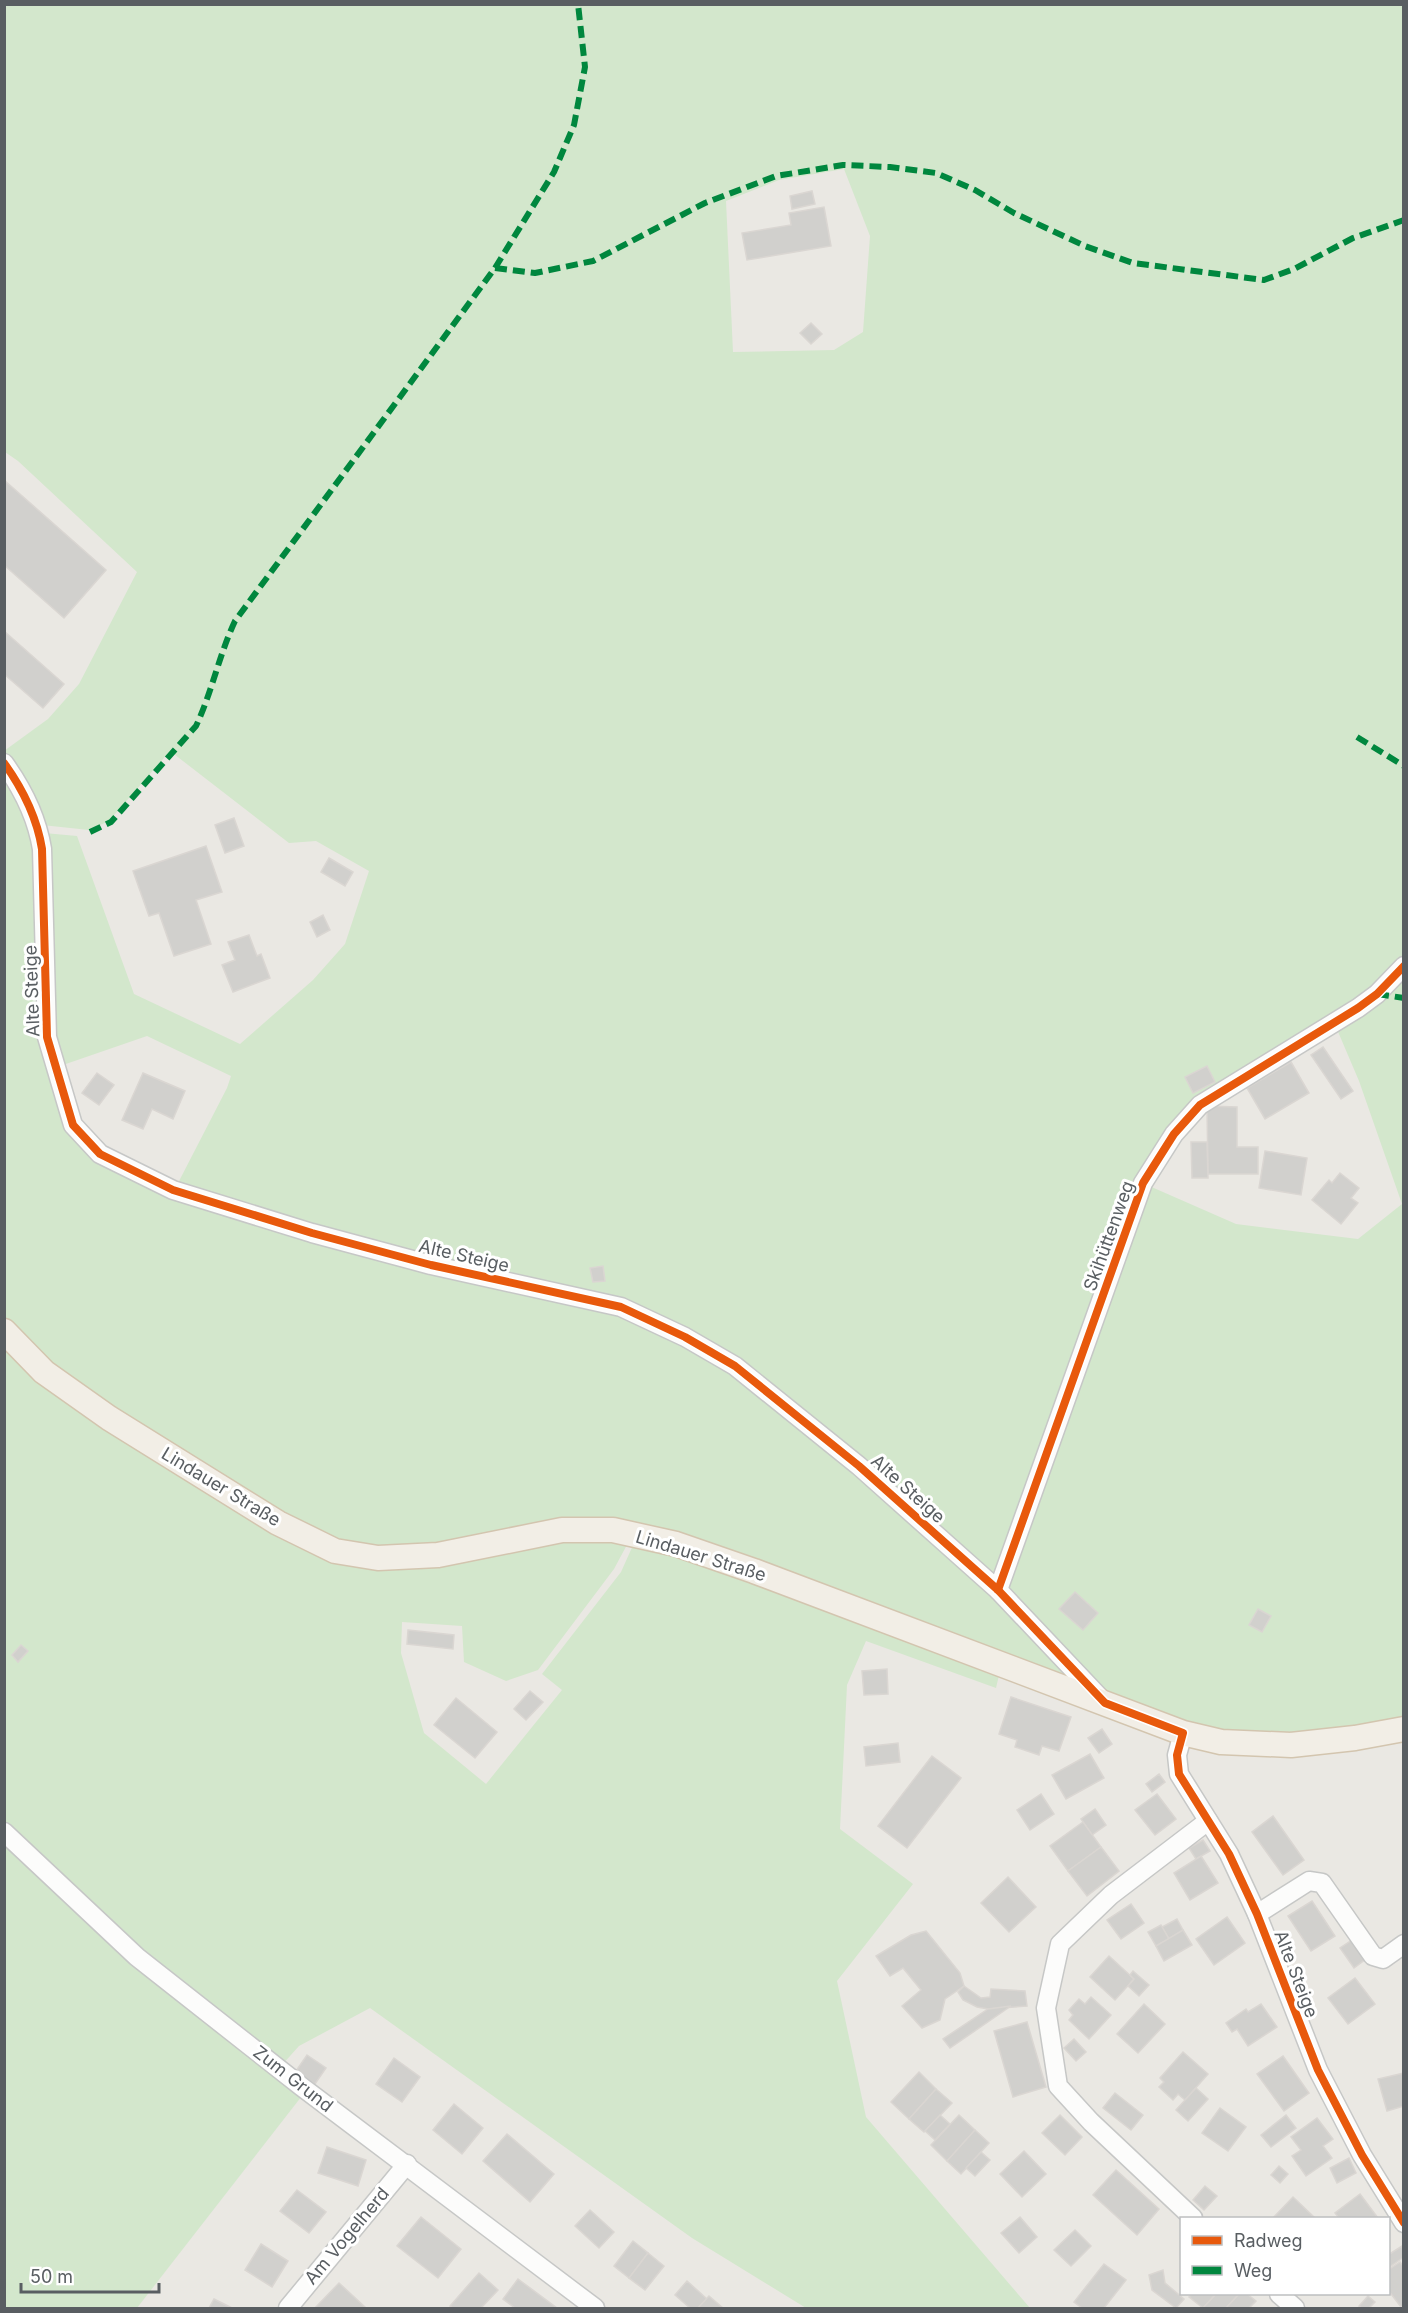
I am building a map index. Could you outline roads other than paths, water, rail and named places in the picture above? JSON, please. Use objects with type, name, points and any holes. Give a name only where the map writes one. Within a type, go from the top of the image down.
[{"type":"main road","name":"Lindauer Straße","points":[[4,1330],[44,1372],[109,1418],[278,1523],[335,1551],[378,1558],[438,1555],[562,1530],[613,1530],[676,1544],[754,1571],[1183,1733],[1221,1742],[1291,1745],[1355,1738],[1404,1729]]},
{"type":"street","name":"Alte Steige","points":[[4,763],[14,777],[38,828],[42,849],[47,1037],[73,1125],[100,1154],[173,1190],[312,1233],[431,1265],[621,1306],[685,1337],[735,1366],[860,1466],[998,1590],[1105,1703]]},
{"type":"street","name":"Skihüttenweg","points":[[998,1590],[1143,1183],[1174,1134],[1200,1105],[1358,1008],[1377,994],[1404,966]]},
{"type":"street","name":"Alte Steige","points":[[1183,1733],[1177,1755],[1179,1774],[1229,1854],[1257,1914],[1318,2070],[1362,2155],[1404,2223]]},
{"type":"street","points":[[1192,2217],[1091,2122],[1058,2086],[1046,2008],[1060,1944],[1111,1895],[1208,1821]]},
{"type":"street","name":"Zum Grund","points":[[4,1832],[137,1957],[302,2087],[595,2308]]},
{"type":"street","name":"Alte Steige","points":[[1257,1914],[1309,1881],[1322,1883],[1373,1956],[1383,1959],[1404,1944]]},
{"type":"street","name":"Am Vogelherd","points":[[288,2308],[407,2164]]},
{"type":"street","points":[[1280,2295],[1295,2308]]}]
